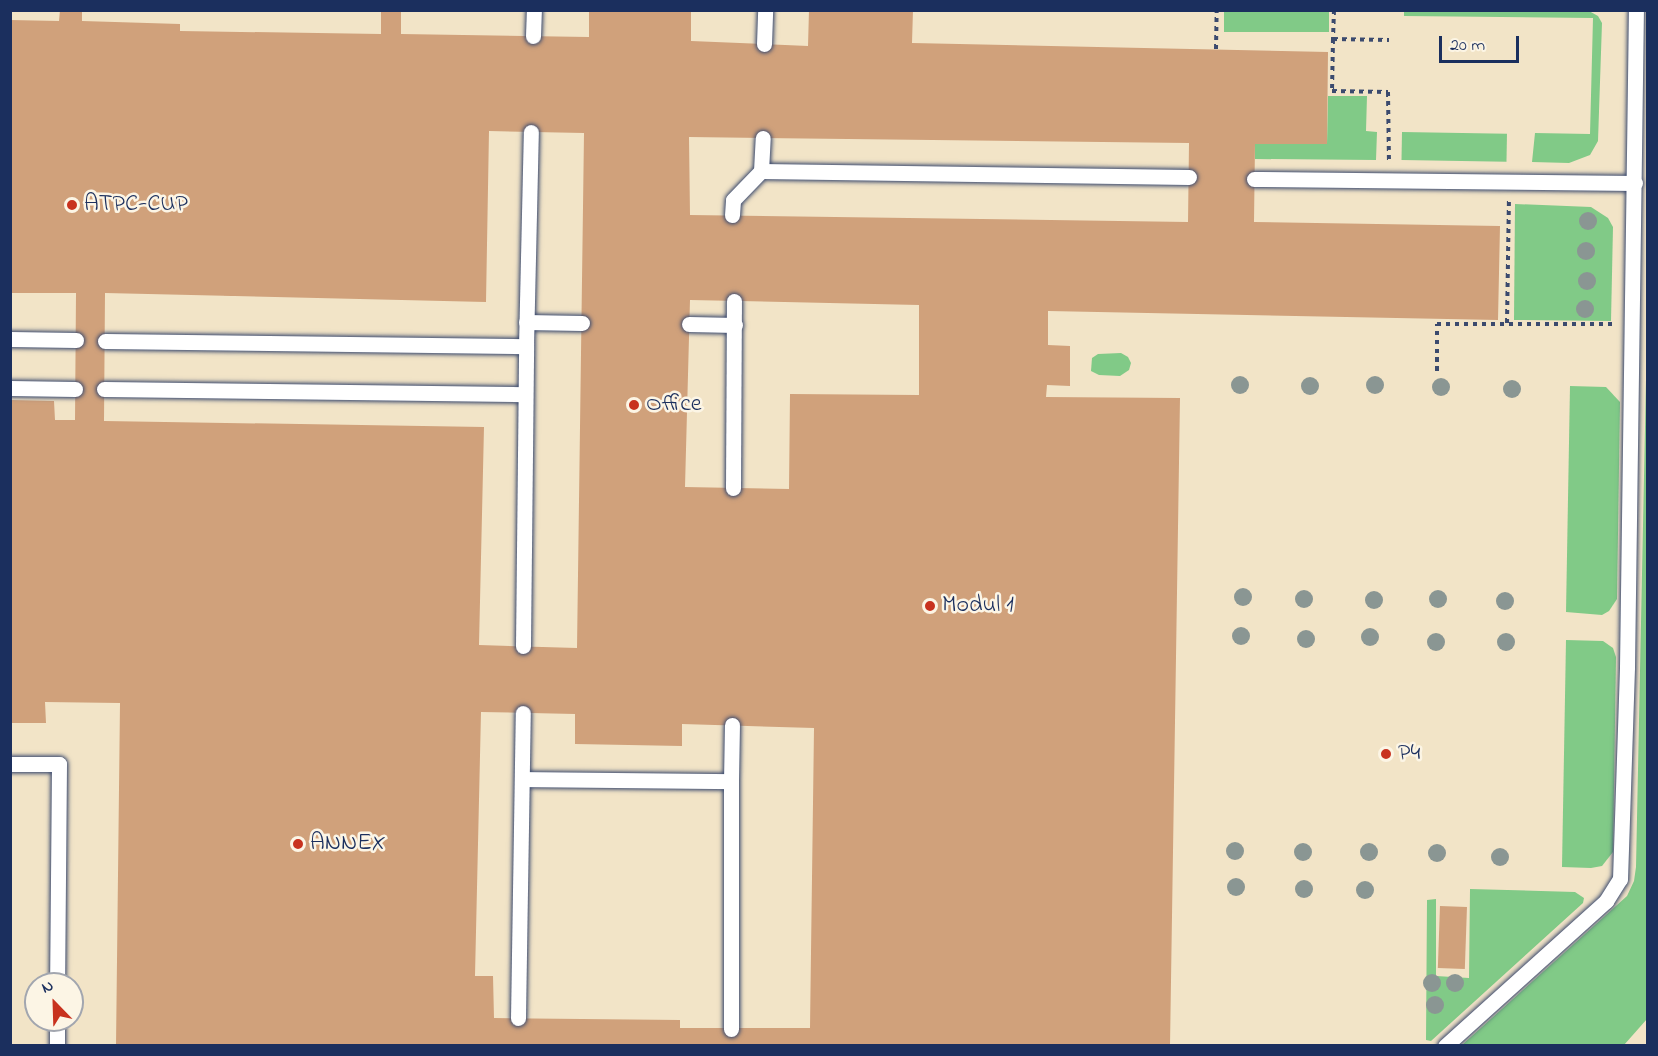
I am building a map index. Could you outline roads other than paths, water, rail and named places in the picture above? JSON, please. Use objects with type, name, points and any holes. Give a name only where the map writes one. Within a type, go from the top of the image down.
[{"type":"lane","points":[[533,36],[534,10]]},
{"type":"lane","points":[[764,44],[765,10]]},
{"type":"lane","points":[[1445,1046],[1606,901],[1620,879],[1628,668],[1635,183],[1642,57],[1636,10]]},
{"type":"lane","points":[[523,646],[524,394],[531,132]]},
{"type":"lane","points":[[732,215],[733,200],[761,171],[764,138]]},
{"type":"lane","points":[[761,171],[1189,177]]},
{"type":"lane","points":[[1254,179],[1635,183]]},
{"type":"lane","points":[[733,488],[734,301]]},
{"type":"lane","points":[[526,322],[582,323]]},
{"type":"lane","points":[[689,324],[735,324]]},
{"type":"lane","points":[[10,339],[76,340]]},
{"type":"lane","points":[[105,341],[526,346]]},
{"type":"lane","points":[[10,388],[75,389]]},
{"type":"lane","points":[[104,389],[524,394]]},
{"type":"lane","points":[[518,1018],[523,713]]},
{"type":"lane","points":[[731,1029],[730,781],[732,725]]},
{"type":"lane","points":[[10,764],[59,764],[57,972]]},
{"type":"lane","points":[[523,779],[730,781]]},
{"type":"place","name":"ATPC-CUP","points":[[72,205]]},
{"type":"place","name":"Office","points":[[634,405]]},
{"type":"place","name":"Modul 1","points":[[930,606]]},
{"type":"place","name":"P4","points":[[1386,754]]},
{"type":"place","name":"ANNEX","points":[[298,844]]}]
